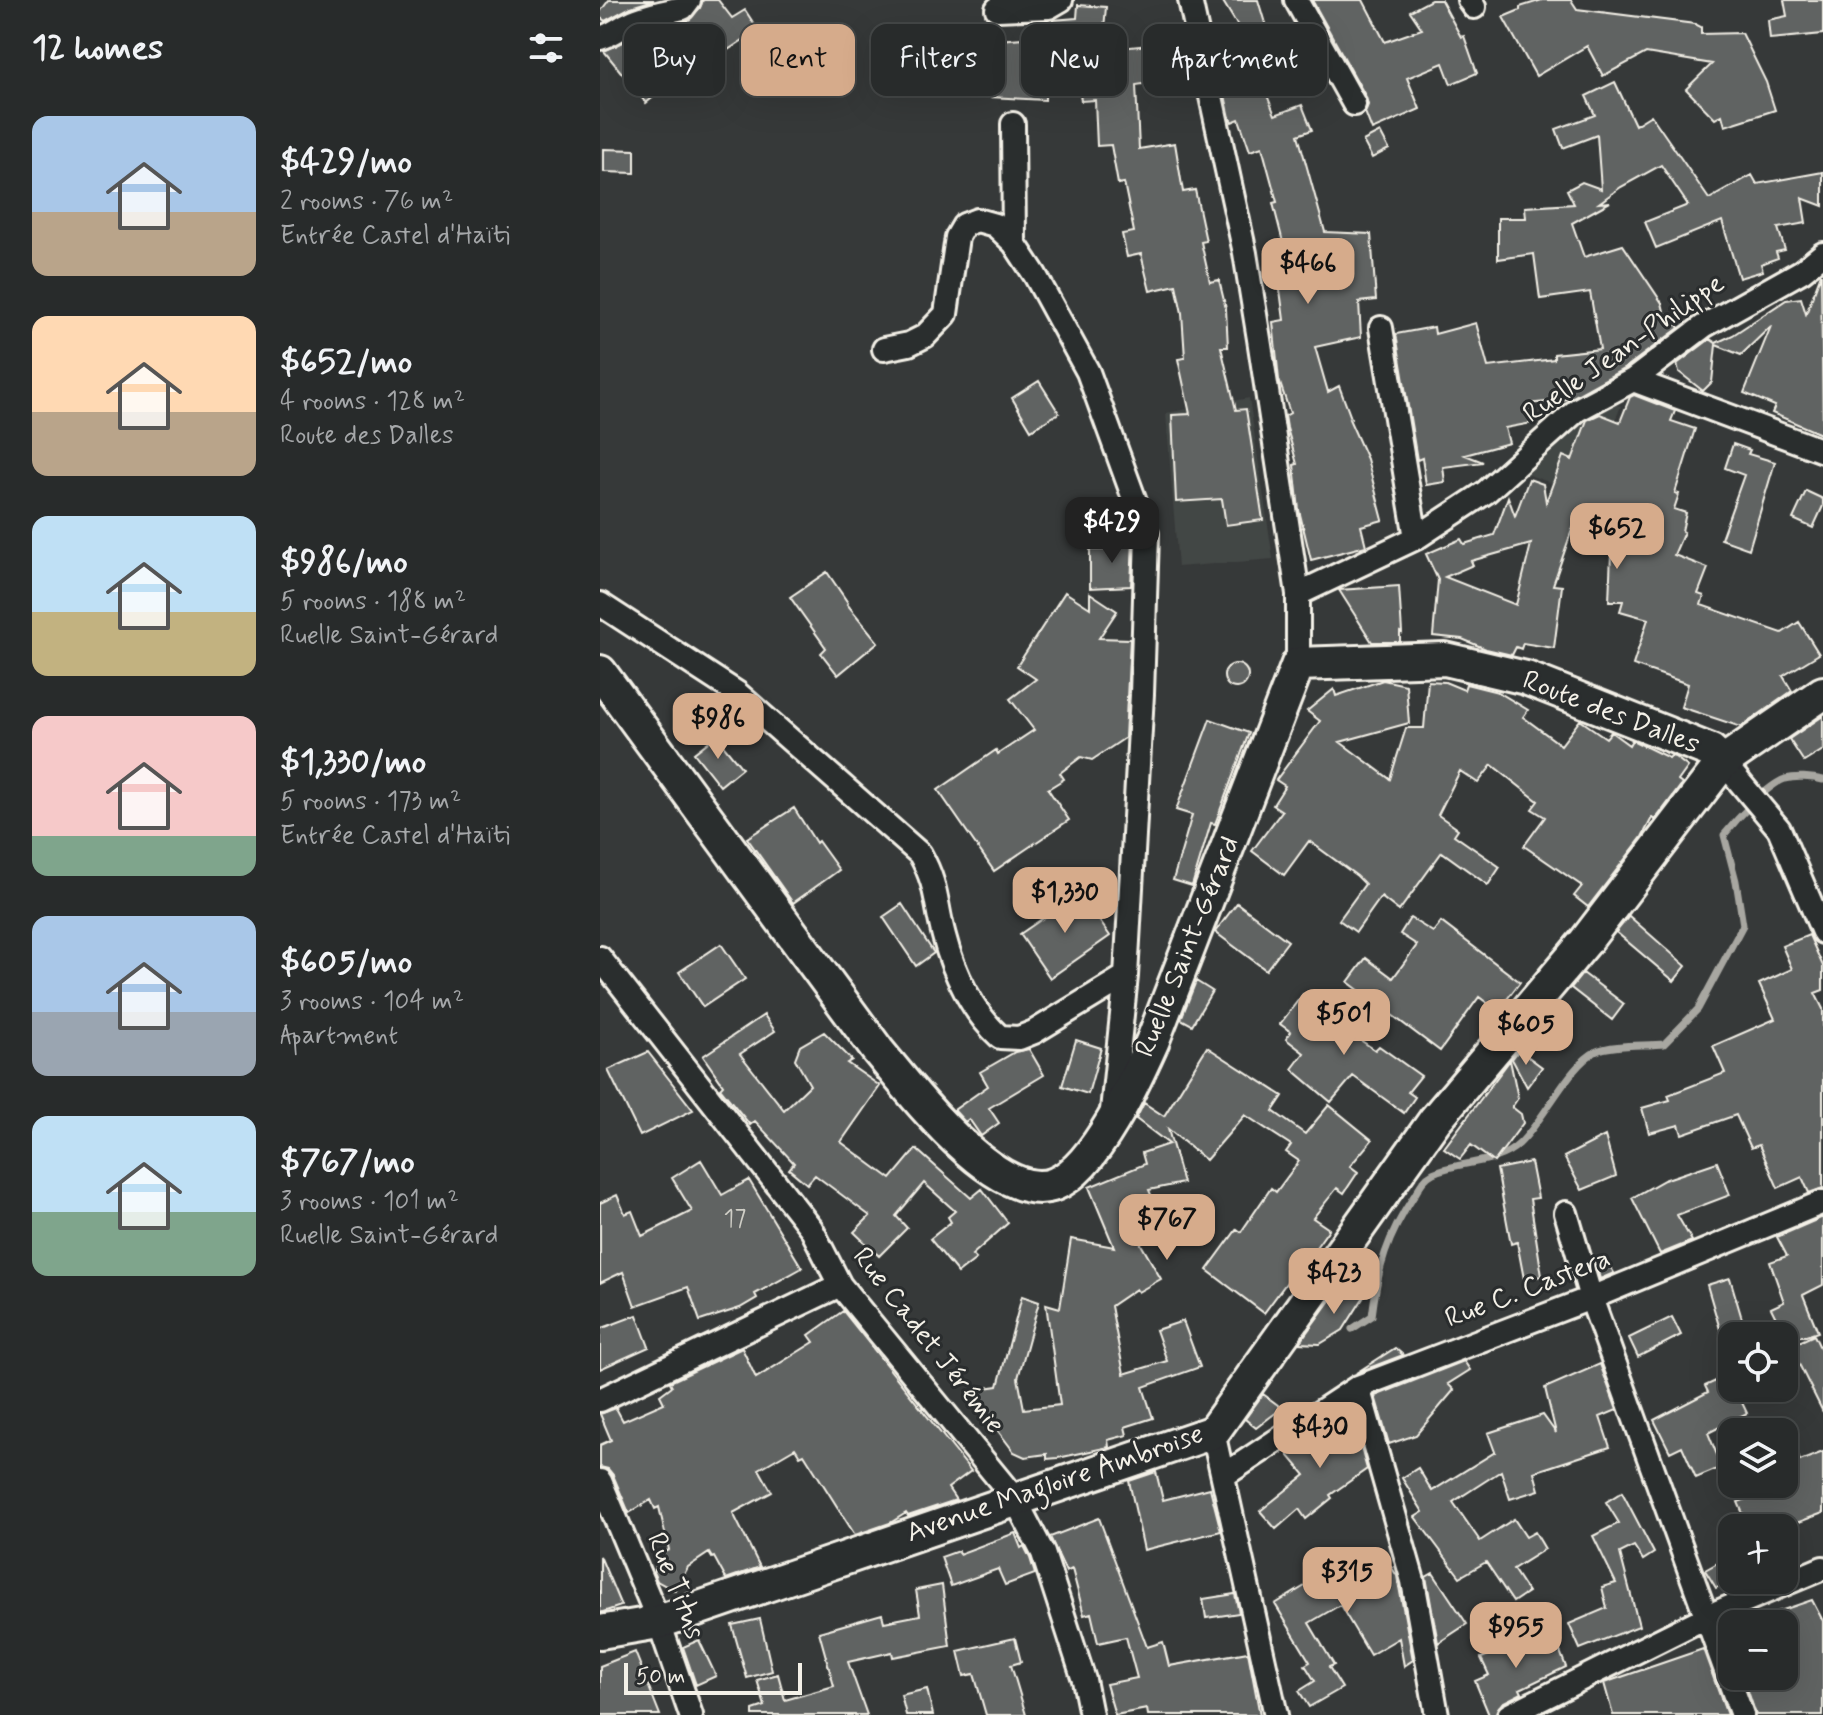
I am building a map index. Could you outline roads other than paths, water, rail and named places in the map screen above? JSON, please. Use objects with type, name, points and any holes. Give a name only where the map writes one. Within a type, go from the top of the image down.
[{"type":"street","points":[[600,38],[613,34],[627,24],[683,8],[689,0]]},
{"type":"street","points":[[997,9],[1049,7],[1061,0]]},
{"type":"street","name":"Ruelle Saint-Gérard","points":[[600,672],[871,1041],[928,1110],[980,1159],[1005,1177],[1028,1187],[1055,1184],[1081,1164],[1128,1096],[1153,1040],[1298,664],[1298,594],[1245,253],[1190,0]]},
{"type":"street","points":[[1296,0],[1354,104]]},
{"type":"street","points":[[1013,124],[1014,243]]},
{"type":"street","points":[[884,349],[909,344],[925,336],[946,314],[957,237],[964,225],[977,220],[995,225],[1014,243],[1035,275],[1088,372],[1147,534],[1142,694],[1126,976],[1110,1125]]},
{"type":"street","name":"Ruelle Jean-Philippe","points":[[1298,594],[1416,538],[1486,492],[1577,410],[1633,380],[1704,326],[1802,271],[1823,254]]},
{"type":"street","points":[[1381,328],[1416,538]]},
{"type":"street","points":[[1633,380],[1823,451]]},
{"type":"street","points":[[600,604],[737,693],[920,854],[932,875],[949,957],[983,1022],[1000,1037],[1019,1038],[1034,1032],[1126,976]]},
{"type":"street","name":"Route des Dalles","points":[[1298,664],[1445,659],[1526,678],[1711,751],[1779,829],[1823,932]]},
{"type":"street","name":"Avenue Magloire Ambroise","points":[[600,1632],[659,1622],[1213,1432],[1435,1120],[1585,942],[1723,762],[1823,693]]},
{"type":"street","name":"Rue Cadet Jérémie","points":[[600,958],[811,1228],[840,1285],[1015,1499],[1043,1553],[1084,1680],[1091,1715]]},
{"type":"street","name":"Rue C. Castera","points":[[1223,1476],[1358,1387],[1591,1298],[1823,1202]]},
{"type":"street","points":[[1566,1213],[1591,1298],[1742,1715]]},
{"type":"street","points":[[600,1400],[840,1285]]},
{"type":"street","points":[[1358,1387],[1413,1581],[1437,1715]]},
{"type":"street","points":[[1213,1432],[1276,1715]]},
{"type":"street","name":"Rue Titus","points":[[600,1481],[659,1622],[691,1715]]},
{"type":"street","points":[[1509,1715],[1706,1617],[1823,1568]]},
{"type":"waterway","points":[[1352,1329],[1372,1316],[1377,1282],[1390,1239],[1427,1178],[1444,1169],[1510,1151],[1528,1134],[1587,1058],[1611,1047],[1664,1044],[1698,1009],[1743,925],[1724,835],[1752,804],[1785,779],[1823,780]]}]
